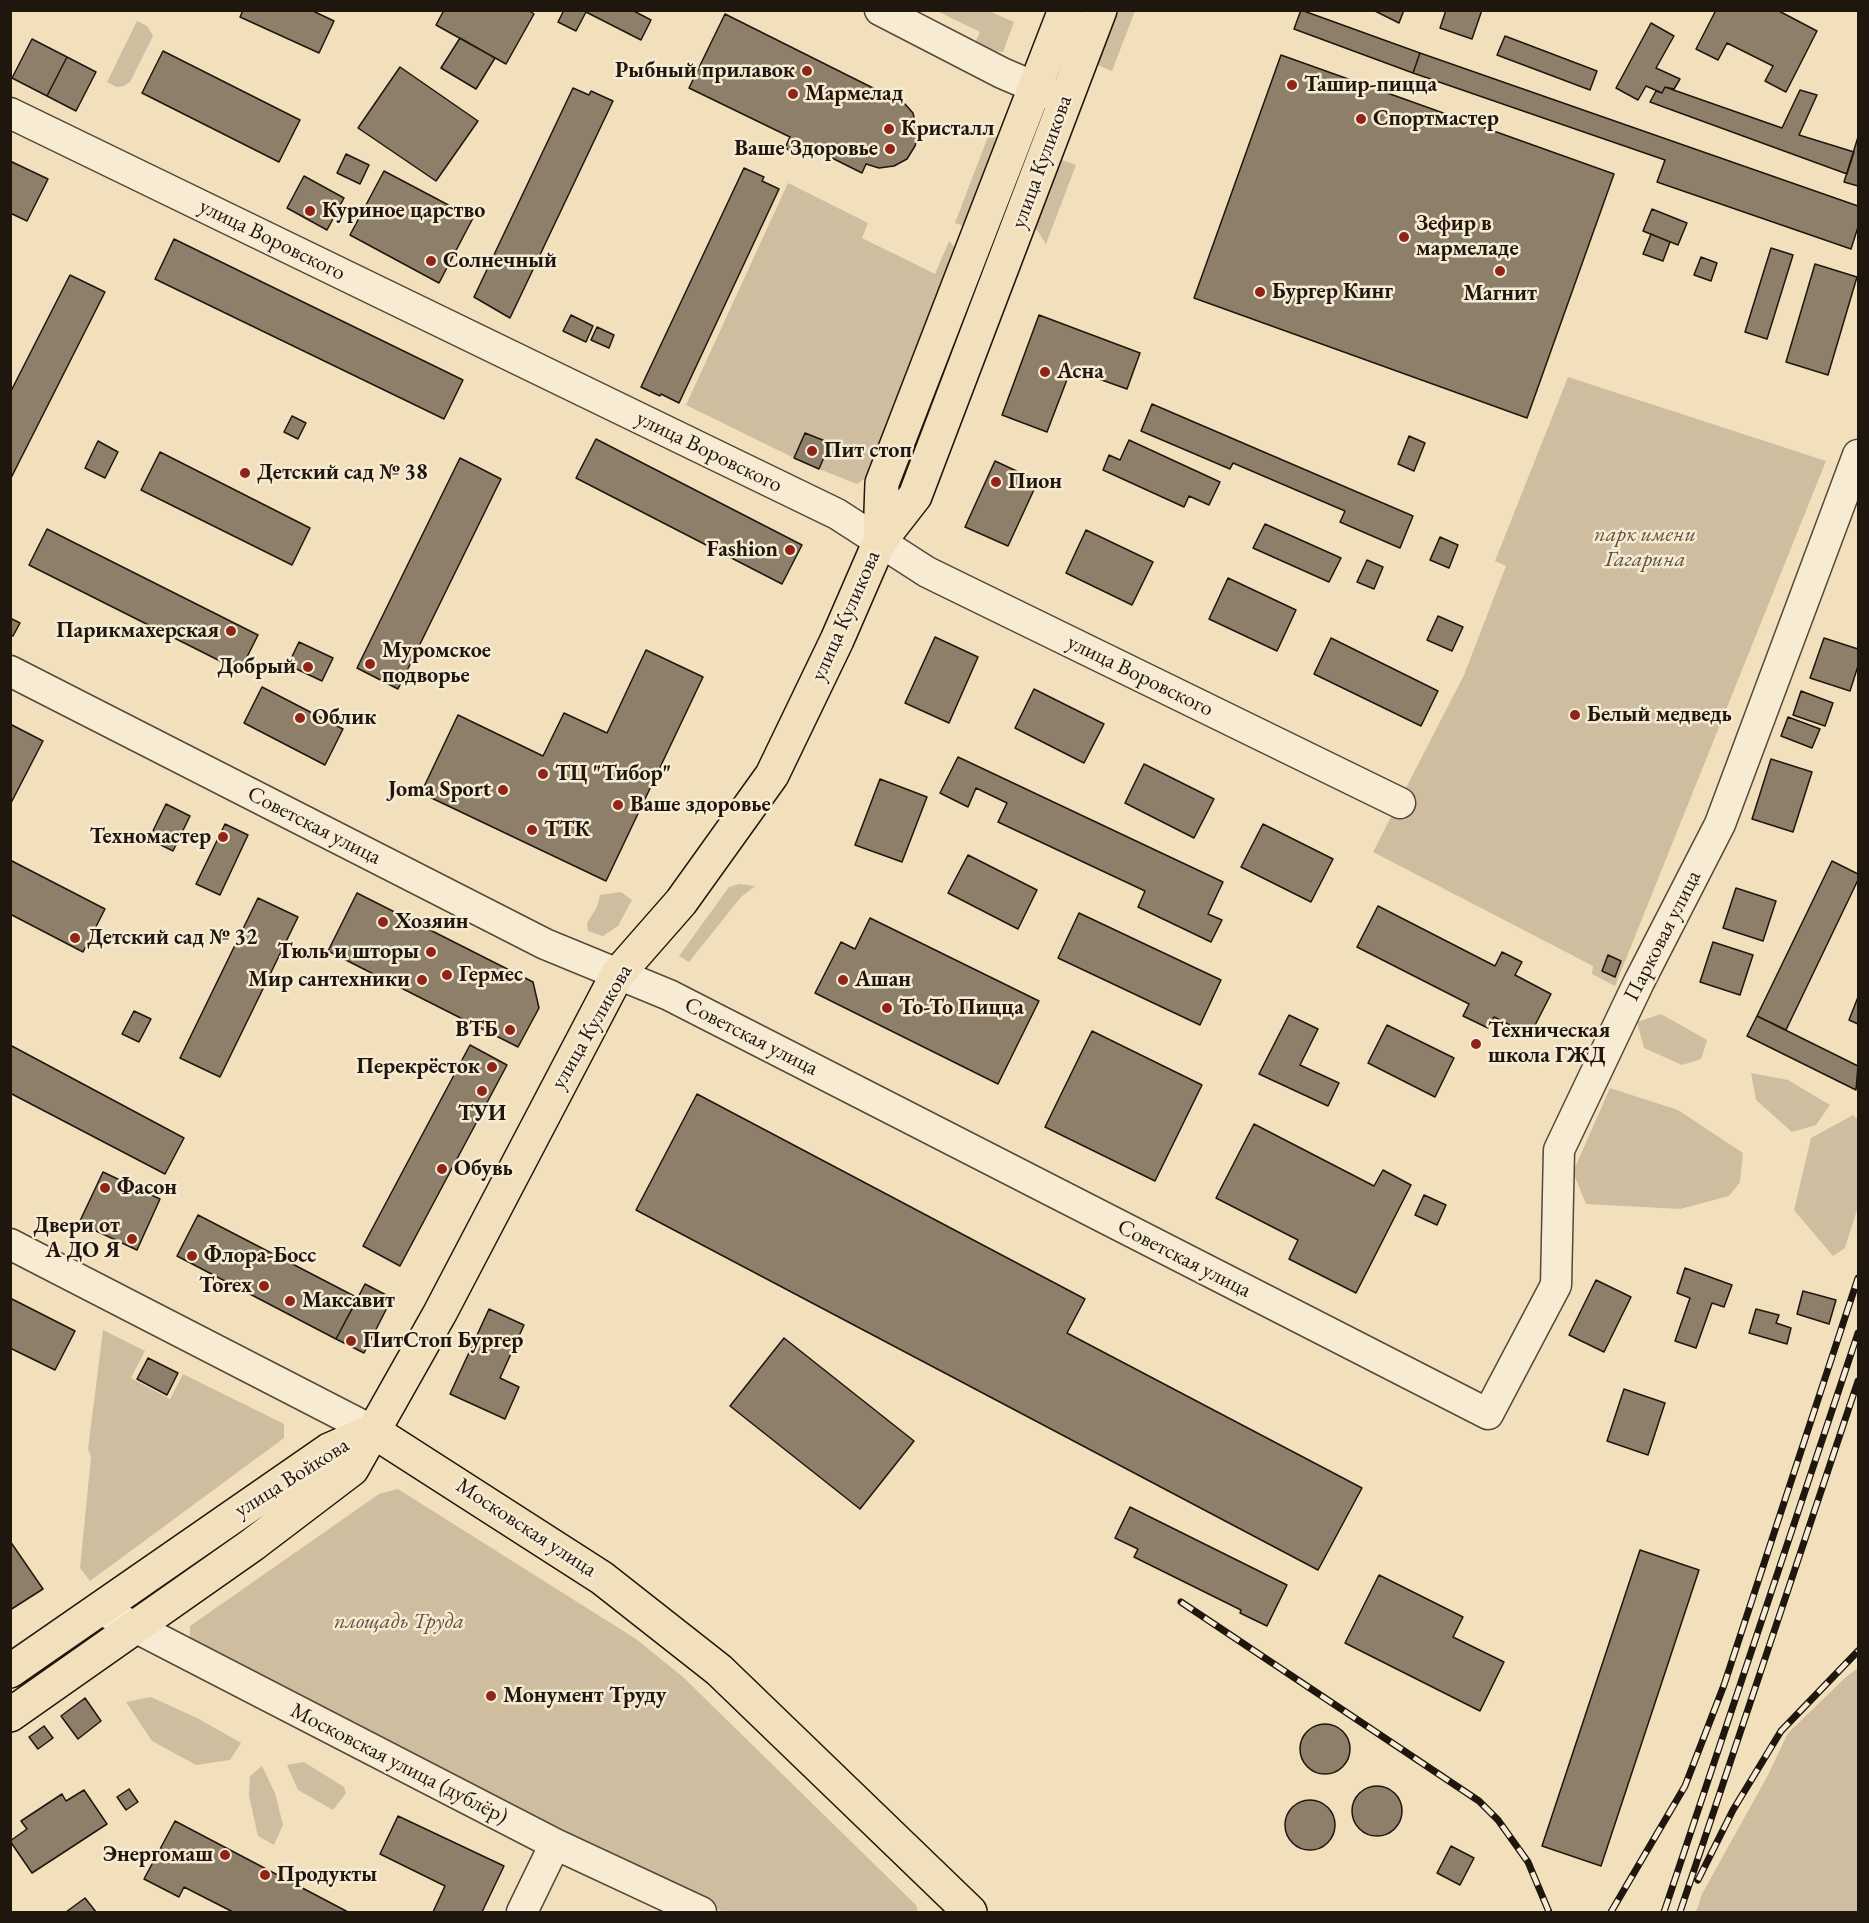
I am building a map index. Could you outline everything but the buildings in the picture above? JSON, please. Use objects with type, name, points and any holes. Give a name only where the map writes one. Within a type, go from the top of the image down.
[{"type":"main road","name":"улица Куликова","points":[[1050,94],[1065,10]]},
{"type":"main road","name":"улица Куликова","points":[[373,1431],[440,1312],[617,975],[681,902],[772,775],[837,640],[880,541],[882,483],[1050,94],[1100,10]]},
{"type":"main road","name":"улица Войкова","points":[[10,1671],[329,1450],[373,1431]]},
{"type":"main road","name":"улица Войкова","points":[[10,1715],[252,1545],[352,1469],[373,1431]]},
{"type":"main road","name":"Московская улица","points":[[373,1431],[602,1578],[719,1670],[970,1912]]},
{"type":"street","points":[[880,10],[1050,94]]},
{"type":"street","name":"улица Воровского","points":[[10,113],[826,509],[927,572],[1400,803]]},
{"type":"street","name":"Парковая улица","points":[[1488,1414],[1556,1285],[1559,1150],[1639,982],[1720,824],[1858,455]]},
{"type":"street","name":"Советская улица","points":[[10,671],[534,939],[669,995],[1488,1414]]},
{"type":"street","name":"Московская улица","points":[[10,1244],[373,1431]]},
{"type":"street","name":"Московская улица (дублёр)","points":[[100,1609],[555,1844],[701,1912]]},
{"type":"street","points":[[522,1912],[555,1844]]},
{"type":"green space","points":[[937,11],[989,11],[1014,22],[1003,52],[992,51],[975,43],[980,32]]},
{"type":"green space","points":[[1120,11],[1135,11],[1112,71],[1095,64],[1113,16]]},
{"type":"green space","points":[[137,21],[147,26],[153,36],[130,82],[117,87],[107,82]]},
{"type":"green space","points":[[989,134],[1001,138],[967,227],[955,223]]},
{"type":"green space","points":[[1059,159],[1076,165],[1046,244],[1035,227]]},
{"type":"green space","points":[[788,183],[868,223],[862,238],[935,274],[949,241],[957,250],[867,477],[857,484],[819,469],[829,443],[805,433],[794,458],[686,405]]},
{"type":"green space","name":"парк имени Гагарина","points":[[1568,377],[1826,461],[1615,986],[1592,974],[1593,966],[1373,852],[1464,675],[1506,566],[1495,561]]},
{"type":"green space","points":[[739,884],[755,886],[741,897],[689,962],[679,956],[729,887]]},
{"type":"green space","points":[[621,892],[632,900],[618,926],[603,936],[588,931],[587,923],[597,907],[600,895]]},
{"type":"green space","points":[[1661,1014],[1707,1040],[1701,1059],[1682,1065],[1644,1048],[1637,1022]]},
{"type":"green space","points":[[1751,1073],[1788,1080],[1830,1105],[1816,1125],[1792,1132],[1756,1100]]},
{"type":"green space","points":[[1610,1088],[1678,1110],[1743,1153],[1740,1182],[1729,1196],[1680,1209],[1586,1204],[1573,1172]]},
{"type":"green space","points":[[1853,1115],[1858,1120],[1858,1207],[1845,1248],[1833,1256],[1794,1210],[1811,1138]]},
{"type":"green space","points":[[103,1330],[145,1351],[131,1378],[170,1399],[183,1374],[284,1424],[284,1438],[90,1581],[80,1568],[91,1457],[88,1449]]},
{"type":"green space","name":"площадь Труда","points":[[398,1489],[636,1639],[683,1677],[916,1905],[918,1912],[724,1912],[545,1826],[190,1640],[190,1626],[379,1494]]},
{"type":"green space","points":[[1858,1668],[1858,1912],[1696,1912],[1702,1894],[1768,1775],[1788,1733]]},
{"type":"green space","points":[[151,1697],[199,1719],[241,1743],[230,1760],[196,1765],[152,1741],[126,1702]]},
{"type":"green space","points":[[304,1762],[344,1787],[346,1793],[333,1810],[298,1790],[287,1765]]},
{"type":"green space","points":[[262,1766],[275,1793],[283,1825],[274,1845],[258,1836],[249,1796],[250,1776]]},
{"type":"railway","points":[[1611,1912],[1685,1786],[1724,1685],[1858,1278]]},
{"type":"railway","points":[[1664,1912],[1858,1333]]},
{"type":"railway","points":[[1680,1912],[1858,1381]]},
{"type":"railway","points":[[1181,1602],[1479,1801],[1498,1820],[1528,1862],[1549,1912]]},
{"type":"railway","points":[[1698,1880],[1733,1810],[1781,1731],[1858,1651]]},
{"type":"place","name":"Рыбный прилавок","points":[[807,71]]},
{"type":"place","name":"Ташир-пицца","points":[[1292,85]]},
{"type":"place","name":"Мармелад","points":[[793,94]]},
{"type":"place","name":"Спортмастер","points":[[1361,119]]},
{"type":"place","name":"Кристалл","points":[[889,129]]},
{"type":"place","name":"Ваше Здоровье","points":[[890,149]]},
{"type":"place","name":"Куриное царство","points":[[310,211]]},
{"type":"place","name":"Зефир в мармеладе","points":[[1404,237]]},
{"type":"place","name":"Солнечный","points":[[431,261]]},
{"type":"place","name":"Магнит","points":[[1500,271]]},
{"type":"place","name":"Бургер Кинг","points":[[1260,292]]},
{"type":"place","name":"Асна","points":[[1045,372]]},
{"type":"place","name":"Пит стоп","points":[[812,451]]},
{"type":"place","name":"Детский сад № 38","points":[[245,473]]},
{"type":"place","name":"Пион","points":[[996,482]]},
{"type":"place","name":"Fashion","points":[[790,550]]},
{"type":"place","name":"Парикмахерская","points":[[231,631]]},
{"type":"place","name":"Муромское подворье","points":[[370,664]]},
{"type":"place","name":"Добрый","points":[[308,667]]},
{"type":"place","name":"Белый медведь","points":[[1575,715]]},
{"type":"place","name":"Облик","points":[[300,718]]},
{"type":"place","name":"ТЦ \"Тибор\"","points":[[543,774]]},
{"type":"place","name":"Joma Sport","points":[[503,790]]},
{"type":"place","name":"Ваше здоровье","points":[[618,805]]},
{"type":"place","name":"ТТК","points":[[532,830]]},
{"type":"place","name":"Техномастер","points":[[223,837]]},
{"type":"place","name":"Хозяин","points":[[383,922]]},
{"type":"place","name":"Детский сад № 32","points":[[75,938]]},
{"type":"place","name":"Тюль и шторы","points":[[431,952]]},
{"type":"place","name":"Гермес","points":[[447,975]]},
{"type":"place","name":"Мир сантехники","points":[[422,980]]},
{"type":"place","name":"Ашан","points":[[843,980]]},
{"type":"place","name":"То-То Пицца","points":[[887,1008]]},
{"type":"place","name":"ВТБ","points":[[510,1030]]},
{"type":"place","name":"Техническая школа ГЖД","points":[[1476,1044]]},
{"type":"place","name":"Перекрёсток","points":[[492,1067]]},
{"type":"place","name":"ТУИ","points":[[482,1091]]},
{"type":"place","name":"Обувь","points":[[442,1169]]},
{"type":"place","name":"Фасон","points":[[105,1188]]},
{"type":"place","name":"Двери от А ДО Я","points":[[132,1239]]},
{"type":"place","name":"Флора-Босс","points":[[192,1256]]},
{"type":"place","name":"Torex","points":[[264,1286]]},
{"type":"place","name":"Максавит","points":[[290,1301]]},
{"type":"place","name":"ПитСтоп Бургер","points":[[351,1341]]},
{"type":"place","name":"Монумент Труду","points":[[491,1696]]},
{"type":"place","name":"Энергомаш","points":[[225,1855]]},
{"type":"place","name":"Продукты","points":[[265,1875]]}]
